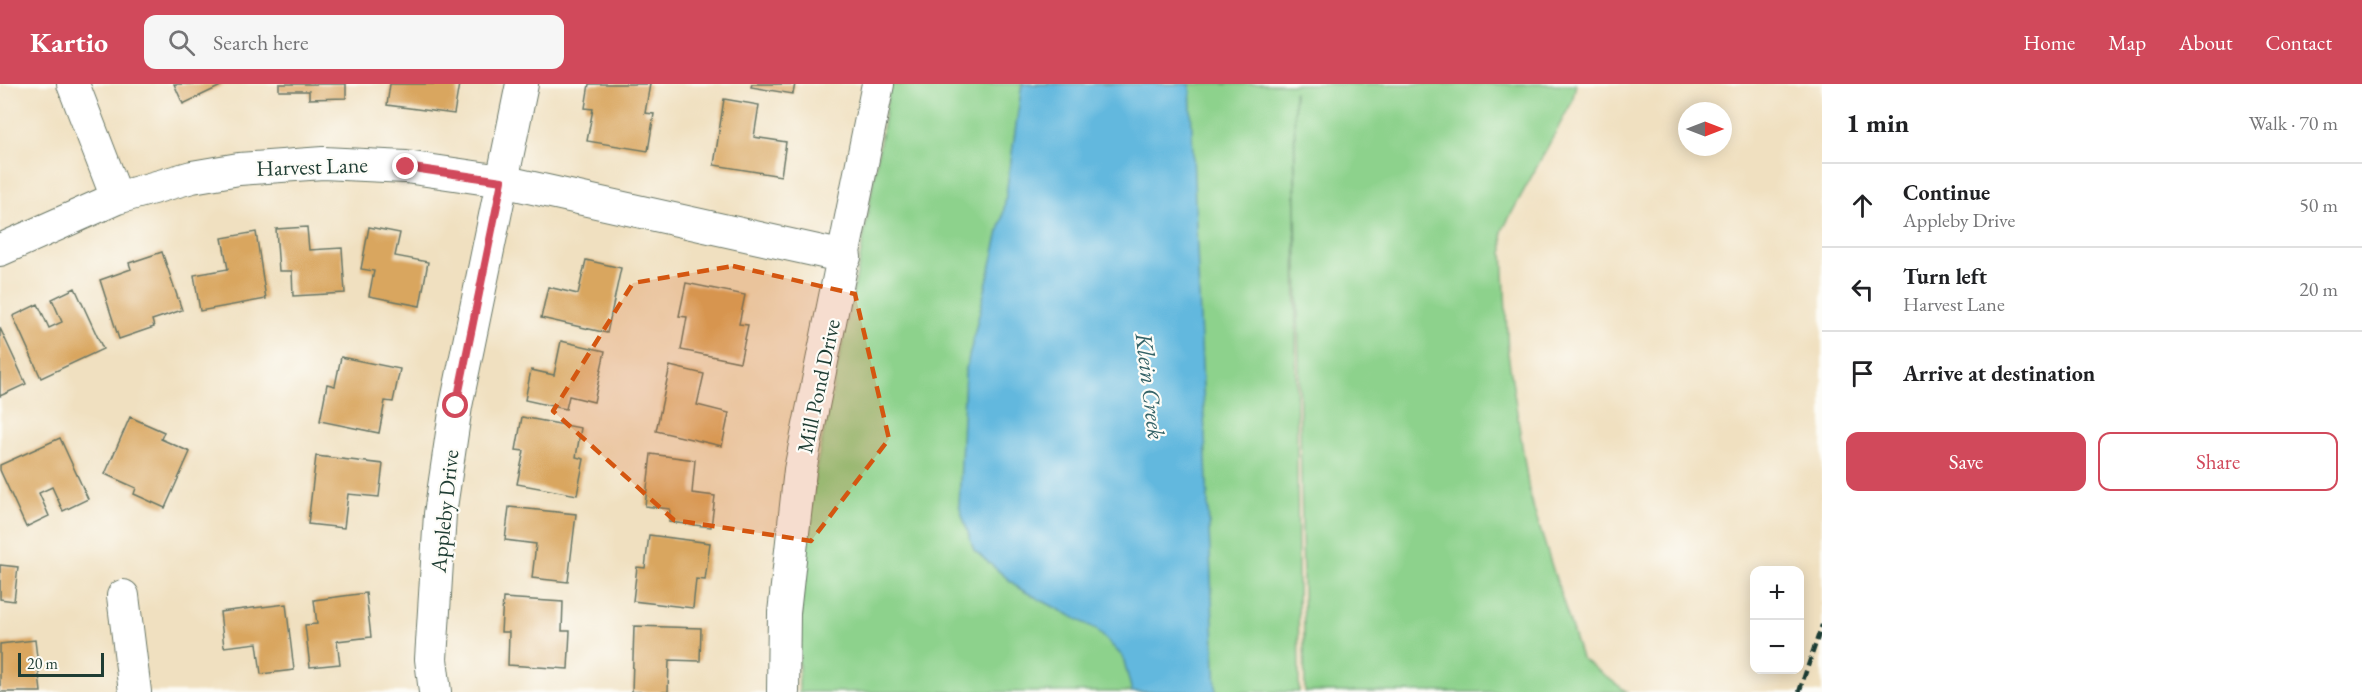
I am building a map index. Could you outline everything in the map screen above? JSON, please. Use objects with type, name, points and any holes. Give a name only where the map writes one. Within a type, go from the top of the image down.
[{"type":"street","points":[[73,84],[117,198]]},
{"type":"street","name":"Appleby Drive","points":[[435,692],[431,659],[440,514],[456,406],[522,84]]},
{"type":"street","name":"Mill Pond Drive","points":[[783,692],[784,613],[800,470],[845,258],[878,84]]},
{"type":"street","name":"Harvest Lane","points":[[0,250],[117,198],[192,177],[282,165],[377,164],[502,181],[559,196],[845,258]]},
{"type":"street","points":[[123,596],[135,692]]},
{"type":"highlighted area","points":[[733,266],[855,294],[889,439],[811,541],[674,520],[553,411],[633,283]]},
{"type":"green space","points":[[890,84],[1576,84],[1572,102],[1502,231],[1508,354],[1530,497],[1581,658],[1627,692],[1305,692],[1294,91],[1299,692],[799,692],[799,609],[816,468],[859,264]]},
{"type":"water","name":"Klein Creek","points":[[1022,84],[1190,84],[1216,692],[1132,692],[1123,657],[1096,629],[1020,589],[974,550],[959,506],[965,373],[1003,215]]},
{"type":"building","points":[[174,84],[225,84],[183,104]]},
{"type":"building","points":[[279,84],[346,84],[346,98],[309,99],[309,91],[279,91]]},
{"type":"building","points":[[390,84],[459,84],[454,114],[387,105]]},
{"type":"building","points":[[589,84],[650,84],[645,113],[654,114],[648,151],[587,141],[593,109],[585,108]]},
{"type":"building","points":[[752,84],[795,84],[793,94],[751,87]]},
{"type":"building","points":[[724,99],[759,105],[754,137],[786,142],[781,176],[714,165]]},
{"type":"building","points":[[307,227],[309,250],[342,248],[345,293],[293,296],[292,271],[279,271],[276,229]]},
{"type":"building","points":[[369,227],[400,233],[395,256],[428,262],[420,306],[369,296],[374,271],[361,269]]},
{"type":"building","points":[[256,232],[266,299],[200,311],[194,275],[228,269],[222,238]]},
{"type":"building","points":[[162,252],[182,310],[152,320],[154,327],[119,339],[100,280],[131,269],[129,263]]},
{"type":"building","points":[[586,260],[621,268],[607,333],[541,318],[548,287],[578,294]]},
{"type":"building","points":[[686,283],[745,295],[739,324],[748,325],[740,362],[681,350],[687,317],[679,316]]},
{"type":"building","points":[[75,288],[103,349],[41,378],[13,316],[38,304],[49,328],[62,322],[52,299]]},
{"type":"building","points":[[0,328],[26,384],[0,396]]},
{"type":"building","points":[[561,341],[605,351],[594,402],[569,396],[566,409],[525,400],[531,370],[554,375]]},
{"type":"building","points":[[341,357],[400,369],[393,402],[385,401],[379,433],[320,421],[327,384],[335,386]]},
{"type":"building","points":[[670,366],[704,374],[697,405],[729,413],[722,446],[656,431]]},
{"type":"building","points":[[130,417],[164,432],[161,439],[190,452],[165,508],[134,494],[136,488],[105,474]]},
{"type":"building","points":[[522,417],[581,428],[576,457],[584,459],[577,495],[517,484],[524,451],[516,450]]},
{"type":"building","points":[[60,438],[88,499],[63,511],[52,487],[39,493],[49,516],[26,527],[0,470],[0,465]]},
{"type":"building","points":[[651,454],[695,460],[692,493],[715,496],[711,527],[669,522],[670,509],[645,506]]},
{"type":"building","points":[[316,456],[383,464],[379,497],[348,494],[344,528],[308,524]]},
{"type":"building","points":[[509,507],[576,514],[568,582],[532,578],[536,544],[505,540]]},
{"type":"building","points":[[649,535],[710,543],[705,580],[696,579],[693,608],[633,601],[637,567],[645,568]]},
{"type":"building","points":[[0,565],[18,567],[14,601],[0,599]]},
{"type":"building","points":[[366,593],[371,637],[337,641],[340,664],[310,667],[305,625],[317,624],[314,600]]},
{"type":"building","points":[[503,598],[563,602],[562,631],[570,631],[568,669],[508,665],[509,632],[501,632]]},
{"type":"building","points":[[286,604],[294,670],[261,674],[257,643],[224,647],[220,612]]},
{"type":"building","points":[[634,626],[701,628],[700,661],[669,660],[668,692],[632,692]]},
{"type":"building","points":[[35,640],[41,692],[0,692],[0,644]]},
{"type":"railway","points":[[1799,692],[1822,625]]},
{"type":"route","points":[[406,167],[502,181],[456,406]]}]
